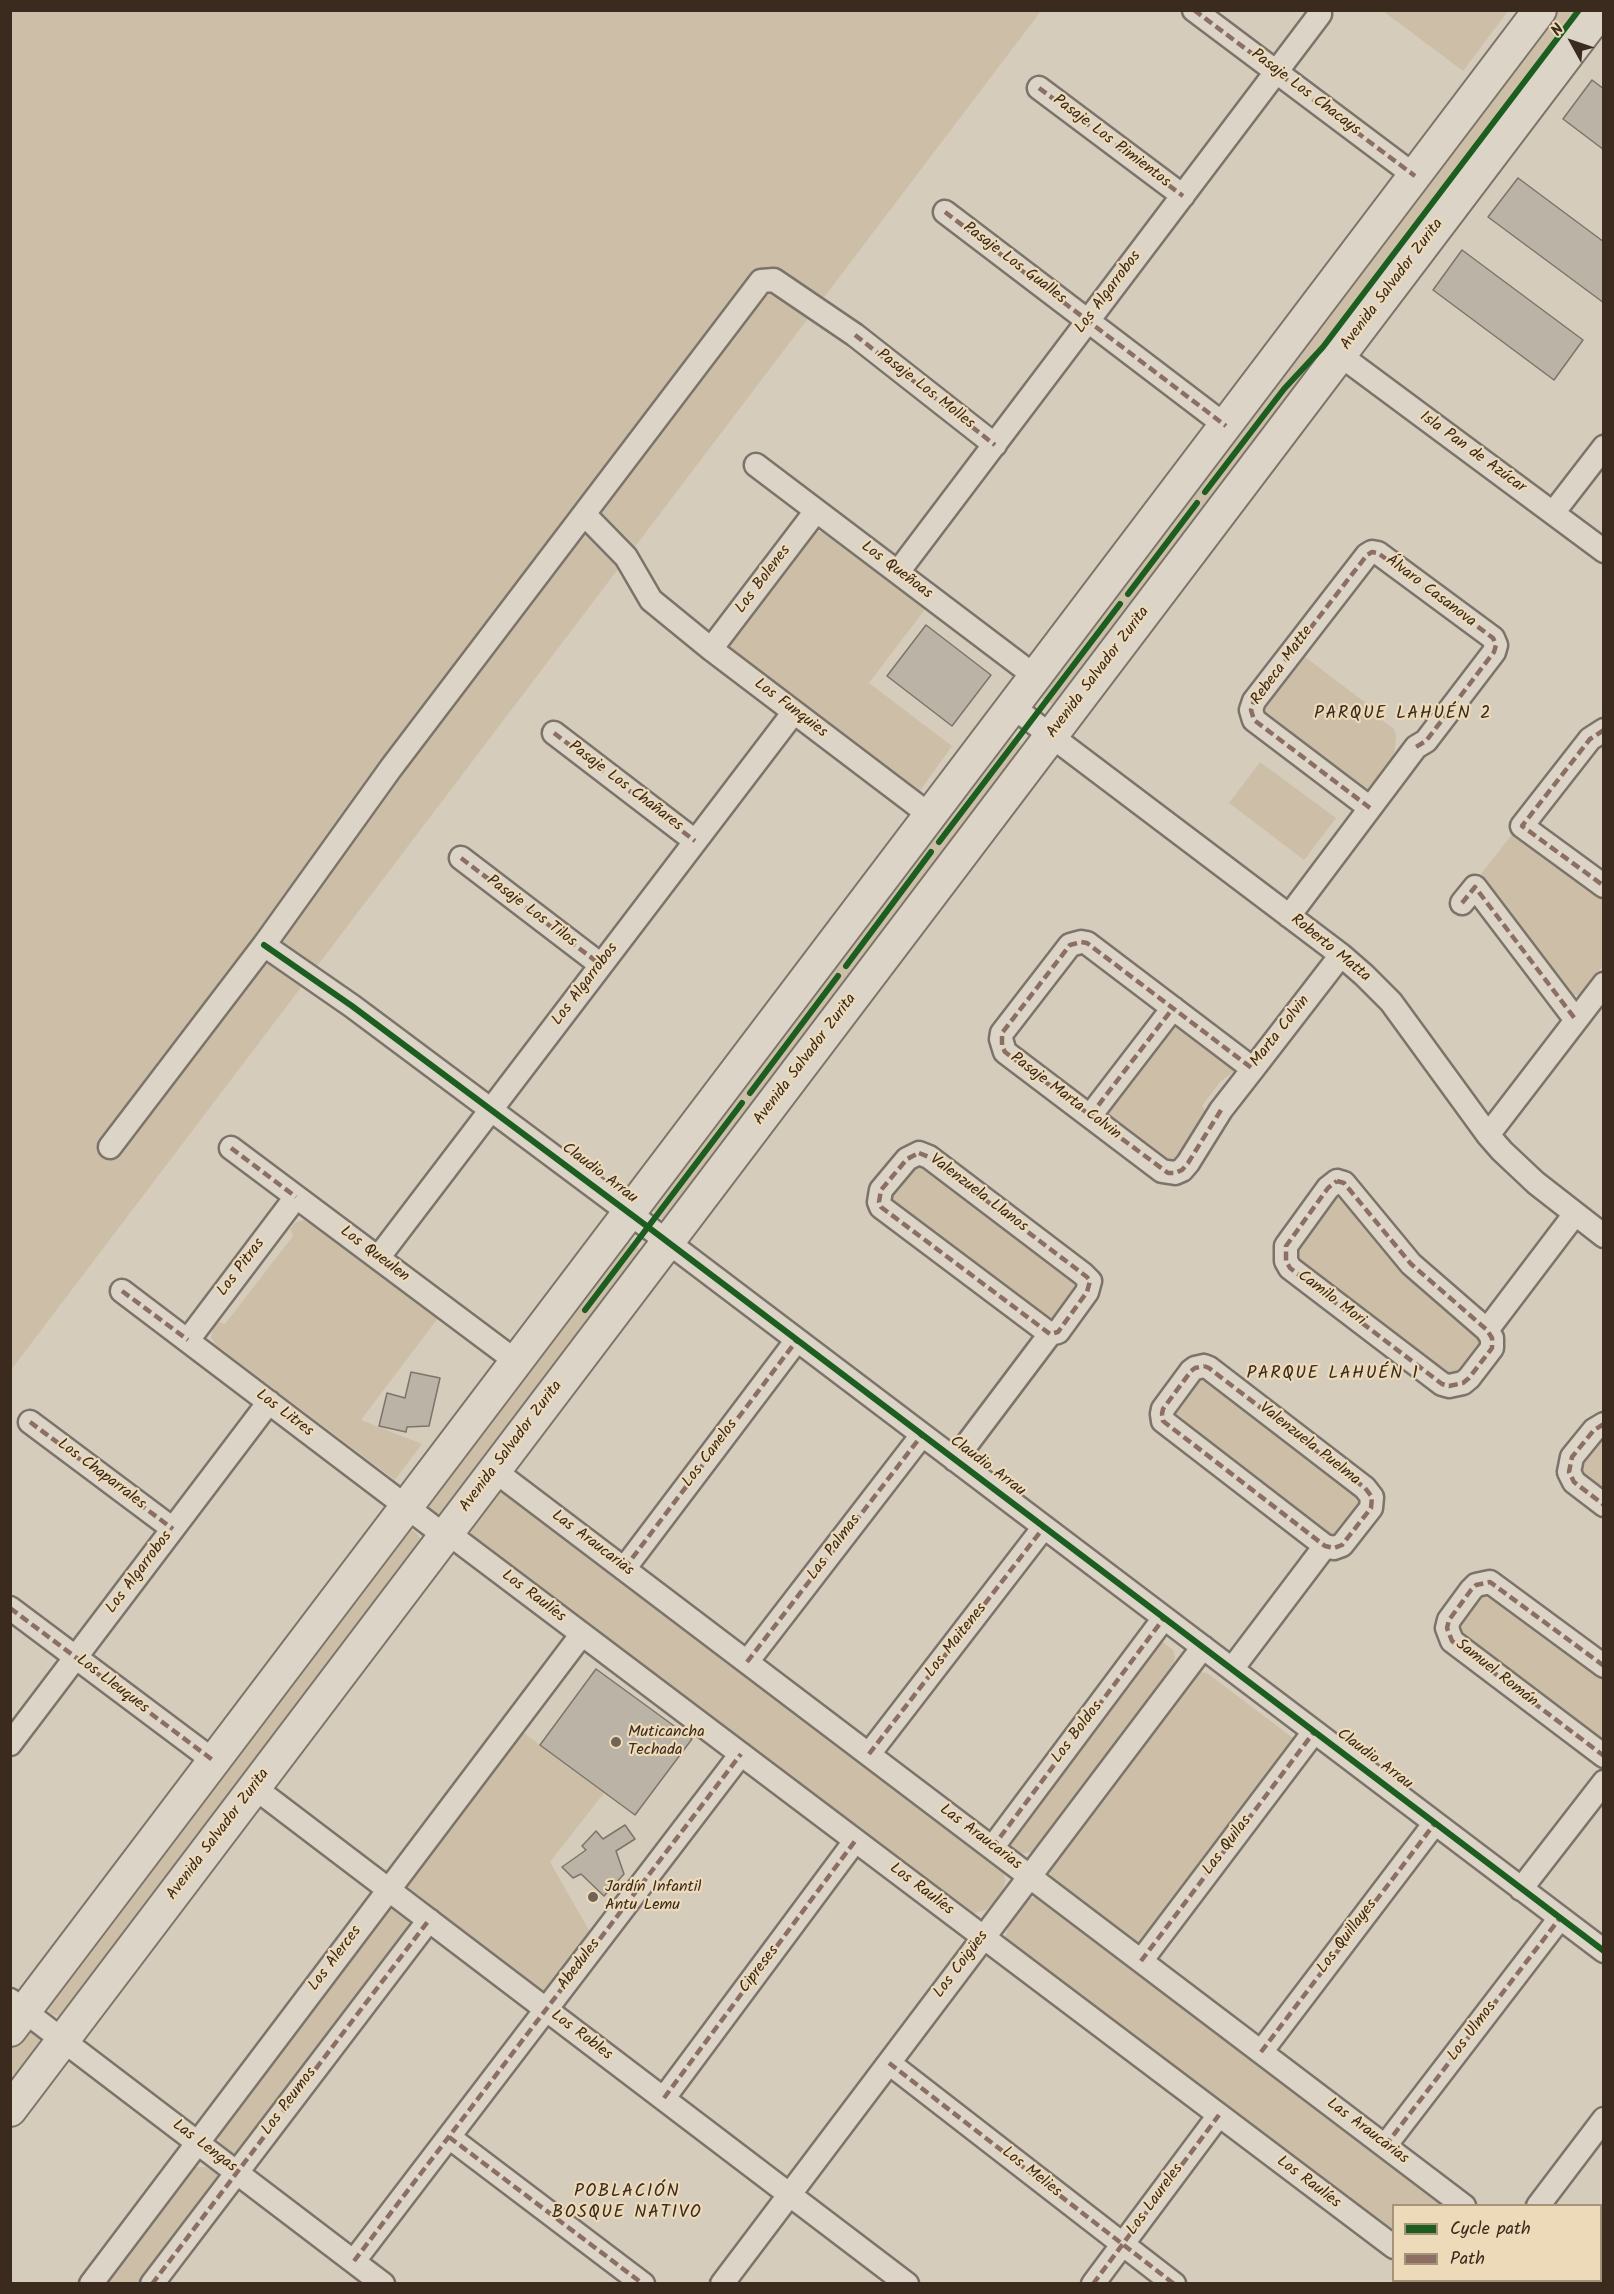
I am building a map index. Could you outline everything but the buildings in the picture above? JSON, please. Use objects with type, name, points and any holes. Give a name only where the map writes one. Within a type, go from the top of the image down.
[{"type":"main road","points":[[15,2014],[214,1761],[1540,10]]},
{"type":"main road","name":"Avenida Salvador Zurita","points":[[10,2110],[1601,10]]},
{"type":"street","name":"Pasaje Los Chacays","points":[[1194,10],[1415,176]]},
{"type":"street","name":"Los Algarrobos","points":[[898,572],[1320,14]]},
{"type":"street","name":"Pasaje Los Pimientos","points":[[1039,88],[1183,196]]},
{"type":"street","name":"Pasaje Los Gualles","points":[[945,212],[1226,426]]},
{"type":"street","name":"Pasaje Los Molles","points":[[110,1147],[264,945],[391,768],[761,281],[774,280],[855,335],[995,444]]},
{"type":"street","name":"Isla Pan de Azúcar","points":[[1340,355],[1604,551]]},
{"type":"street","points":[[1553,513],[1604,447]]},
{"type":"street","name":"Los Queñoas","points":[[756,465],[1036,677]]},
{"type":"street","name":"Los Bolenes","points":[[711,649],[816,511]]},
{"type":"street","name":"Los Funquies","points":[[584,514],[626,556],[651,600],[711,649],[931,816]]},
{"type":"street","name":"Álvaro Casanova","points":[[1366,555],[1372,552],[1378,553],[1492,638],[1496,645],[1494,652],[1426,741],[1416,747],[1370,808]]},
{"type":"street","name":"Rebeca Matte","points":[[1366,555],[1254,701],[1251,710],[1254,720],[1370,808]]},
{"type":"street","name":"Roberto Matta","points":[[1013,707],[1341,955],[1390,1002],[1488,1135],[1518,1168],[1604,1236]]},
{"type":"street","name":"Los Algarrobos","points":[[378,1258],[794,712]]},
{"type":"street","points":[[1604,730],[1590,739],[1522,826],[1604,886]]},
{"type":"street","name":"Pasaje Los Chañares","points":[[554,733],[695,841]]},
{"type":"street","points":[[1288,916],[1370,808]]},
{"type":"street","name":"Pasaje Los Tilos","points":[[461,858],[601,965]]},
{"type":"street","points":[[1462,903],[1475,887],[1576,1020]]},
{"type":"street","name":"Pasaje Marta Colvin","points":[[1221,1110],[1182,1170],[1175,1173],[1162,1170],[1005,1052],[1002,1046],[1002,1033],[1070,945],[1075,942],[1087,944],[1253,1069]]},
{"type":"street","name":"Claudio Arrau","points":[[264,945],[352,1006],[668,1242],[1604,1951]]},
{"type":"street","name":"Marta Colvin","points":[[1221,1110],[1341,955]]},
{"type":"street","points":[[1488,1135],[1604,984]]},
{"type":"street","points":[[1090,1116],[1173,1008]]},
{"type":"street","name":"Los Queulen","points":[[231,1148],[517,1362]]},
{"type":"street","name":"Valenzuela Llanos","points":[[955,1460],[1050,1334],[1058,1332],[1087,1292],[1090,1281],[929,1157],[919,1153],[907,1159],[881,1190],[879,1202],[881,1207],[1050,1334]]},
{"type":"street","name":"Camilo Mori","points":[[1337,1181],[1341,1181],[1411,1263],[1487,1330],[1492,1338],[1492,1348],[1469,1378],[1457,1385],[1442,1384],[1290,1268],[1284,1254],[1286,1246],[1328,1188],[1337,1181]]},
{"type":"street","name":"Los Pitras","points":[[188,1340],[296,1197]]},
{"type":"street","points":[[1487,1330],[1575,1214]]},
{"type":"street","name":"Los Litres","points":[[122,1292],[446,1534]]},
{"type":"street","name":"Los Canelos","points":[[624,1569],[797,1340]]},
{"type":"street","name":"Valenzuela Puelma","points":[[1204,1366],[1209,1368],[1365,1488],[1372,1497],[1371,1508],[1342,1545],[1334,1548],[1325,1546],[1163,1421],[1163,1409],[1195,1368],[1204,1366]]},
{"type":"street","name":"Los Algarrobos","points":[[10,1744],[269,1402]]},
{"type":"street","name":"Los Chaparrales","points":[[30,1422],[173,1529]]},
{"type":"street","points":[[1604,1424],[1594,1430],[1572,1457],[1569,1472],[1574,1482],[1604,1504]]},
{"type":"street","name":"Las Palmas","points":[[747,1662],[922,1435]]},
{"type":"street","name":"Las Araucarias","points":[[495,1471],[1463,2204]]},
{"type":"street","name":"Los Maitenes","points":[[869,1754],[1044,1527]]},
{"type":"street","name":"Los Raulíes","points":[[446,1534],[582,1634],[1392,2246]]},
{"type":"street","name":"Valenzuela Puelma","points":[[1232,1669],[1325,1546]]},
{"type":"street","name":"Samuel Román","points":[[1604,1666],[1490,1582],[1476,1585],[1449,1620],[1447,1628],[1452,1641],[1604,1756]]},
{"type":"street","name":"Los Lleuques","points":[[10,1608],[214,1761]]},
{"type":"street","name":"Los Boldos","points":[[992,1848],[1164,1618]]},
{"type":"street","name":"Los Alerces","points":[[91,2283],[582,1634]]},
{"type":"street","name":"Los Coigües","points":[[722,2283],[1203,1647]]},
{"type":"street","name":"Las Quilas","points":[[1141,1960],[1314,1732]]},
{"type":"street","name":"Abedules","points":[[354,2261],[741,1754]]},
{"type":"street","points":[[1521,1889],[1604,1782]]},
{"type":"street","name":"Los Robles","points":[[255,1788],[907,2283]]},
{"type":"street","name":"Los Quillayes","points":[[1262,2052],[1435,1823]]},
{"type":"street","name":"Cipreses","points":[[664,2098],[855,1841]]},
{"type":"street","name":"Los Ulmos","points":[[1385,2146],[1560,1918]]},
{"type":"street","name":"Los Peumos","points":[[152,2283],[429,1920]]},
{"type":"street","name":"Las Lengas","points":[[15,2014],[63,2040],[383,2283]]},
{"type":"street","name":"Los Melies","points":[[889,2063],[1174,2283]]},
{"type":"street","name":"Los Laureles","points":[[1093,2283],[1218,2115]]},
{"type":"street","points":[[1539,2204],[1604,2119]]},
{"type":"street","points":[[449,2137],[643,2283]]},
{"type":"shaded area","points":[[11,11],[1041,11],[11,1370]]},
{"type":"shaded area","points":[[1383,11],[1508,11],[1463,71]]},
{"type":"shaded area","points":[[1554,11],[1586,11],[1059,704],[1043,700],[1040,696]]},
{"type":"shaded area","points":[[817,531],[826,533],[926,608],[869,683],[952,746],[919,792],[734,653],[730,647],[732,640],[810,535]]},
{"type":"shaded area","points":[[1300,653],[1371,707],[1370,711],[1394,729],[1396,736],[1394,757],[1363,792],[1259,715],[1258,707]]},
{"type":"shaded area","points":[[1008,736],[1017,740],[1024,749],[668,1219],[660,1218],[654,1213],[652,1207]]},
{"type":"shaded area","points":[[1260,762],[1336,818],[1304,860],[1229,803]]},
{"type":"shaded area","points":[[1517,828],[1603,892],[1603,965],[1580,996],[1564,993],[1477,879]]},
{"type":"shaded area","points":[[1171,1021],[1237,1069],[1220,1082],[1202,1106],[1211,1119],[1171,1167],[1104,1118],[1105,1104]]},
{"type":"shaded area","points":[[915,1161],[1082,1283],[1055,1325],[885,1198]]},
{"type":"shaded area","points":[[1337,1192],[1484,1334],[1486,1346],[1453,1380],[1295,1264],[1292,1250]]},
{"type":"shaded area","points":[[304,1220],[311,1222],[438,1318],[361,1420],[422,1444],[395,1480],[216,1345],[211,1337],[218,1322],[225,1324],[293,1236],[290,1229],[296,1222]]},
{"type":"shaded area","points":[[626,1241],[636,1245],[642,1254],[440,1519],[425,1509],[425,1501]]},
{"type":"shaded area","points":[[1203,1372],[1367,1496],[1341,1536],[1330,1540],[1172,1420],[1170,1409]]},
{"type":"shaded area","points":[[1603,1429],[1603,1496],[1576,1475],[1574,1465]]},
{"type":"shaded area","points":[[501,1491],[508,1493],[1004,1871],[1003,1890],[995,1901],[986,1910],[974,1913],[964,1910],[472,1537],[470,1526],[493,1496]]},
{"type":"shaded area","points":[[408,1529],[414,1531],[423,1541],[63,2017],[51,2014],[46,2005]]},
{"type":"shaded area","points":[[1482,1588],[1603,1675],[1603,1746],[1457,1637],[1454,1625]]},
{"type":"shaded area","points":[[1160,1640],[1173,1650],[1175,1657],[1173,1667],[1033,1852],[1019,1854],[1005,1844]]},
{"type":"shaded area","points":[[1200,1672],[1207,1673],[1293,1738],[1296,1744],[1143,1946],[1137,1945],[1052,1881],[1050,1865],[1194,1676]]},
{"type":"shaded area","points":[[524,1733],[604,1793],[550,1862],[590,1932],[545,1993],[407,1886]]},
{"type":"shaded area","points":[[1041,1897],[1046,1900],[1442,2204],[1392,2204],[1392,2235],[1010,1945],[1005,1938],[1011,1918],[1021,1905],[1031,1898]]},
{"type":"shaded area","points":[[390,1907],[416,1927],[238,2162],[220,2149],[221,2130]]},
{"type":"shaded area","points":[[28,2029],[42,2037],[43,2042],[10,2090],[10,2048],[22,2032]]},
{"type":"shaded area","points":[[197,2167],[206,2167],[225,2179],[145,2283],[105,2284],[190,2172]]},
{"type":"marked path","points":[[1194,10],[1415,176]]},
{"type":"marked path","points":[[1039,88],[1183,196]]},
{"type":"marked path","points":[[945,212],[1226,426]]},
{"type":"marked path","points":[[855,335],[995,445]]},
{"type":"marked path","points":[[1370,808],[1254,720],[1251,710],[1254,701],[1367,555],[1372,552],[1378,553],[1493,638],[1496,645],[1494,652],[1426,741],[1416,747]]},
{"type":"marked path","points":[[1604,730],[1590,739],[1522,826],[1604,886]]},
{"type":"marked path","points":[[554,733],[695,841]]},
{"type":"marked path","points":[[461,858],[601,965]]},
{"type":"marked path","points":[[1462,903],[1475,887],[1576,1020]]},
{"type":"marked path","points":[[1221,1110],[1188,1163],[1182,1170],[1168,1173],[1005,1052],[1002,1046],[1002,1033],[1070,945],[1081,942],[1087,943],[1253,1069]]},
{"type":"marked path","points":[[1090,1116],[1173,1008]]},
{"type":"marked path","points":[[231,1148],[296,1197]]},
{"type":"marked path","points":[[919,1153],[929,1157],[1087,1277],[1090,1281],[1087,1292],[1058,1332],[1050,1334],[881,1207],[879,1202],[881,1190],[907,1159],[919,1153]]},
{"type":"marked path","points":[[1337,1181],[1344,1183],[1411,1264],[1487,1330],[1492,1338],[1492,1348],[1463,1383],[1449,1386],[1442,1384],[1290,1268],[1286,1261],[1286,1246],[1328,1188],[1337,1181]]},
{"type":"marked path","points":[[122,1291],[188,1340]]},
{"type":"marked path","points":[[624,1569],[797,1340]]},
{"type":"marked path","points":[[1204,1366],[1365,1488],[1372,1497],[1371,1508],[1342,1545],[1334,1548],[1325,1546],[1163,1421],[1163,1409],[1191,1371],[1204,1366]]},
{"type":"marked path","points":[[30,1422],[173,1529]]},
{"type":"marked path","points":[[1604,1424],[1594,1430],[1572,1457],[1569,1472],[1574,1482],[1604,1505]]},
{"type":"marked path","points":[[747,1662],[922,1435]]},
{"type":"marked path","points":[[869,1754],[1044,1527]]},
{"type":"marked path","points":[[1604,1666],[1490,1582],[1476,1585],[1449,1620],[1447,1628],[1452,1641],[1604,1756]]},
{"type":"marked path","points":[[10,1608],[214,1761]]},
{"type":"marked path","points":[[992,1848],[1164,1618]]},
{"type":"marked path","points":[[1141,1961],[1314,1732]]},
{"type":"marked path","points":[[354,2261],[741,1754]]},
{"type":"marked path","points":[[1261,2052],[1435,1823]]},
{"type":"marked path","points":[[664,2098],[855,1841]]},
{"type":"marked path","points":[[1385,2146],[1560,1918]]},
{"type":"marked path","points":[[152,2284],[429,1920]]},
{"type":"marked path","points":[[889,2063],[1174,2284]]},
{"type":"marked path","points":[[1093,2284],[1219,2115]]},
{"type":"marked path","points":[[449,2137],[643,2284]]},
{"type":"cycle path","points":[[1205,492],[1284,389],[1323,347],[1579,10]]},
{"type":"cycle path","points":[[1128,594],[1197,503]]},
{"type":"cycle path","points":[[939,842],[1120,604]]},
{"type":"cycle path","points":[[846,966],[931,852]]},
{"type":"cycle path","points":[[264,945],[352,1006],[648,1227],[1604,1951]]},
{"type":"cycle path","points":[[750,1093],[838,976]]},
{"type":"cycle path","points":[[585,1310],[742,1103]]},
{"type":"place","name":"Muticancha Techada","points":[[616,1742]]},
{"type":"place","name":"Jardín Infantil Antu Lemu","points":[[593,1897]]},
{"type":"district","name":"PARQUE LAHUÉN 2","points":[[1403,715]]},
{"type":"district","name":"PARQUE LAHUÉN 1","points":[[1333,1375]]},
{"type":"district","name":"POBLACIÓN BOSQUE NATIVO","points":[[627,2203]]}]
